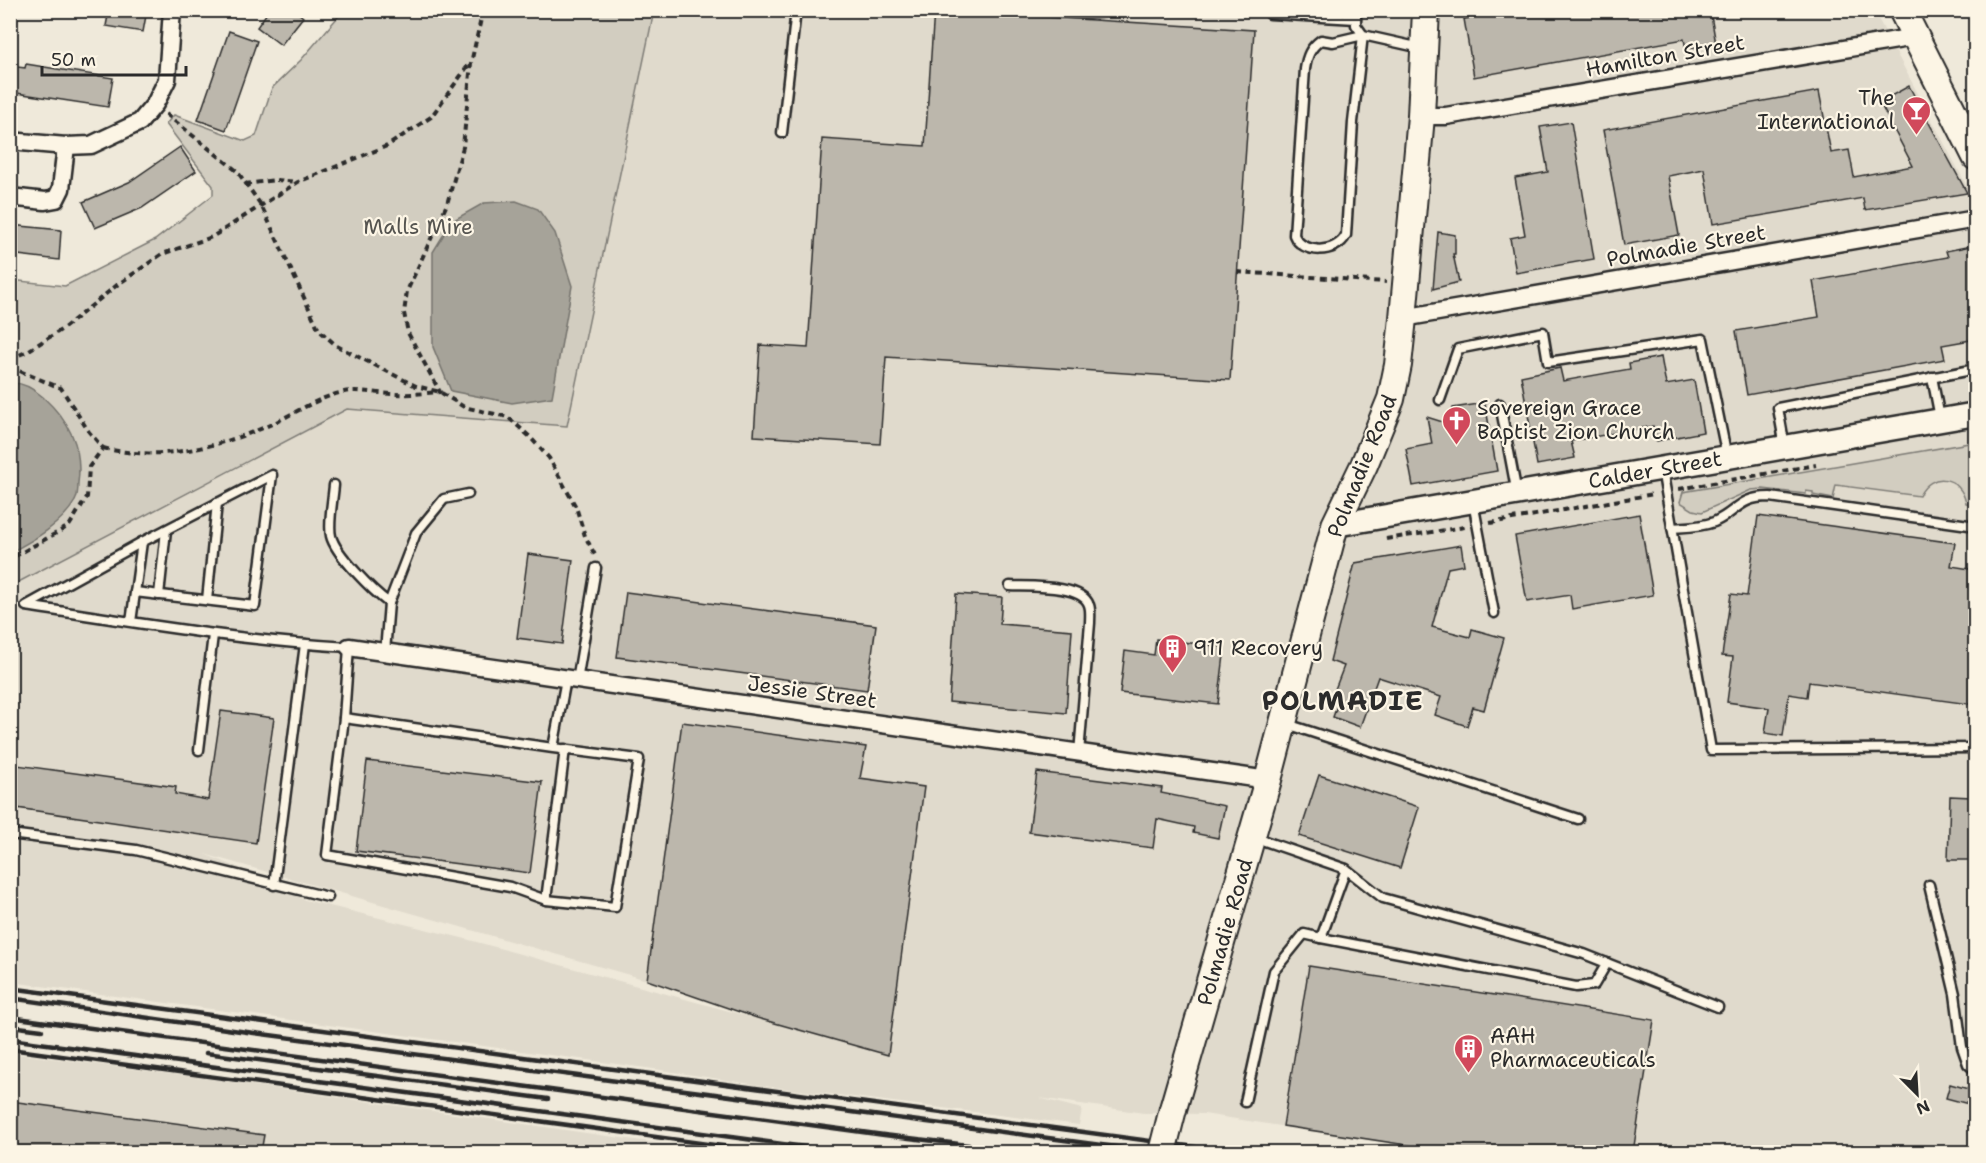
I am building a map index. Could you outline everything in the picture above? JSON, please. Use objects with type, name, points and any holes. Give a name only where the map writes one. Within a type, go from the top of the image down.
[{"type":"main road","name":"Polmadie Road","points":[[1162,1152],[1268,780],[1335,525],[1364,465],[1391,399],[1398,365],[1403,318],[1421,116],[1426,10]]},
{"type":"main road","points":[[1902,10],[1915,37],[1967,120],[1976,157]]},
{"type":"main road","name":"Calder Street","points":[[1335,525],[1976,414]]},
{"type":"street","points":[[10,141],[66,146],[91,145],[140,122],[155,104],[166,80],[172,11]]},
{"type":"street","name":"Hamilton Street","points":[[1421,116],[1446,116],[1915,37]]},
{"type":"street","points":[[10,196],[45,201],[56,199],[61,189],[66,146]]},
{"type":"street","name":"Polmadie Street","points":[[1403,318],[1976,219]]},
{"type":"street","name":"Jessie Street","points":[[349,647],[1268,780]]},
{"type":"lane","points":[[782,132],[796,10]]},
{"type":"lane","points":[[1270,10],[1270,14],[1356,15],[1356,25],[1362,35],[1353,122],[1346,235],[1343,243],[1338,247],[1329,249],[1301,246],[1294,234],[1305,69],[1307,56],[1312,46],[1320,40],[1333,42],[1362,35],[1424,49]]},
{"type":"lane","points":[[1440,400],[1458,349],[1543,332],[1548,362],[1703,339],[1727,458]]},
{"type":"lane","points":[[1785,447],[1778,408],[1976,369]]},
{"type":"lane","points":[[1932,377],[1940,420]]},
{"type":"lane","points":[[1500,404],[1517,494]]},
{"type":"lane","points":[[1662,469],[1711,750],[1976,748]]},
{"type":"lane","points":[[135,592],[255,606],[272,475],[142,542],[26,606],[213,635],[349,647],[344,718],[327,855],[510,887],[546,900],[615,907],[639,759],[344,718]]},
{"type":"lane","points":[[334,485],[330,535],[335,546],[361,578],[389,603]]},
{"type":"lane","points":[[386,652],[389,603],[416,533],[444,499],[468,494]]},
{"type":"lane","points":[[1672,528],[1701,526],[1716,521],[1743,502],[1755,497],[1976,526]]},
{"type":"lane","points":[[1473,501],[1494,613]]},
{"type":"lane","points":[[207,600],[217,503]]},
{"type":"lane","points":[[159,595],[166,530]]},
{"type":"lane","points":[[131,622],[142,542]]},
{"type":"lane","points":[[553,748],[596,568]]},
{"type":"lane","points":[[1010,586],[1067,590],[1081,594],[1089,604],[1090,624],[1079,753]]},
{"type":"lane","points":[[200,750],[213,635]]},
{"type":"lane","points":[[274,885],[305,644]]},
{"type":"lane","points":[[1284,722],[1302,730],[1578,819]]},
{"type":"lane","points":[[546,900],[565,749]]},
{"type":"lane","points":[[10,834],[136,850],[328,897]]},
{"type":"lane","points":[[1252,837],[1346,869],[1383,898],[1584,954],[1718,1007]]},
{"type":"lane","points":[[1321,938],[1346,869]]},
{"type":"lane","points":[[1929,885],[1955,994],[1962,1047],[1968,1064],[1976,1071]]},
{"type":"lane","points":[[1245,1102],[1274,971],[1304,934],[1575,987],[1594,985],[1607,963]]},
{"type":"path","points":[[440,392],[408,333],[404,313],[408,291],[447,204],[463,147],[471,63],[483,10]]},
{"type":"path","points":[[10,359],[26,352],[64,328],[117,285],[162,254],[212,237],[298,182],[387,146],[431,117],[471,63]]},
{"type":"path","points":[[155,104],[237,171],[261,205],[319,330],[337,346],[416,386],[440,392],[464,407],[508,417],[530,437],[549,458],[576,507],[585,536],[595,555],[596,568]]},
{"type":"path","points":[[245,184],[276,180],[298,182]]},
{"type":"path","points":[[1237,272],[1405,283]]},
{"type":"path","points":[[10,366],[61,388],[89,432],[103,448],[157,454],[192,450],[238,438],[317,402],[345,392],[397,394],[440,392]]},
{"type":"path","points":[[10,559],[69,526],[87,497],[89,467],[103,448]]},
{"type":"shaded area","points":[[654,11],[1874,11],[1975,201],[1975,1152],[1447,1152],[1204,1114],[1144,1113],[1039,1098],[1082,1109],[1079,1125],[764,1086],[11,982],[11,586],[347,409],[567,426]],"holes":[[[204,854],[647,980],[757,1018],[824,1037],[462,938],[305,900],[247,871]]]},
{"type":"shaded area","points":[[516,201],[538,209],[555,233],[572,286],[552,397],[512,403],[451,391],[433,347],[433,252],[452,221],[484,203]]},
{"type":"shaded area","points":[[11,383],[24,385],[36,391],[60,416],[67,425],[76,446],[79,470],[77,497],[63,517],[47,531],[11,552]]},
{"type":"shaded area","points":[[11,1053],[211,1079],[719,1152],[11,1152]]},
{"type":"green space","name":"Malls Mire","points":[[343,11],[654,11],[567,426],[347,409],[11,586],[11,280],[65,286],[155,240],[213,195],[213,186],[166,124],[174,115],[245,141],[256,136],[272,88],[301,60]]},
{"type":"green space","points":[[1975,442],[1973,500],[1975,504],[1966,503],[1958,487],[1945,480],[1931,482],[1919,496],[1836,485],[1833,499],[1813,495],[1813,492],[1806,491],[1806,494],[1763,489],[1751,490],[1702,512],[1693,510],[1680,502],[1683,492]]},
{"type":"building","points":[[109,10],[147,10],[143,32],[106,26]]},
{"type":"building","points":[[269,10],[295,10],[303,17],[281,45],[257,27]]},
{"type":"building","points":[[934,10],[1254,30],[1230,380],[886,357],[880,444],[754,436],[760,345],[808,348],[822,139],[925,146]]},
{"type":"building","points":[[1476,10],[1710,10],[1716,44],[1686,49],[1684,39],[1474,77],[1464,19],[1477,17]]},
{"type":"building","points":[[229,31],[257,41],[226,130],[198,120]]},
{"type":"building","points":[[26,64],[113,78],[108,107],[10,92],[10,66],[25,68]]},
{"type":"building","points":[[1909,86],[1967,193],[1865,210],[1863,198],[1713,224],[1704,169],[1668,176],[1679,235],[1624,245],[1603,130],[1819,91],[1831,153],[1849,150],[1854,177],[1913,166],[1881,105],[1887,98]]},
{"type":"building","points":[[1571,122],[1594,259],[1516,273],[1510,238],[1525,235],[1515,178],[1548,172],[1540,127]]},
{"type":"building","points":[[180,147],[196,171],[142,208],[95,228],[83,202],[129,182]]},
{"type":"building","points":[[10,225],[61,230],[59,260],[10,254]]},
{"type":"building","points":[[1438,232],[1455,235],[1455,254],[1453,254],[1459,282],[1433,289]]},
{"type":"building","points":[[1976,245],[1976,339],[1942,345],[1945,359],[1747,395],[1736,331],[1819,317],[1813,281],[1948,257],[1946,251]]},
{"type":"building","points":[[1661,357],[1666,385],[1694,380],[1703,432],[1656,441],[1653,426],[1571,441],[1575,458],[1537,465],[1521,376],[1560,368],[1563,381],[1630,369],[1629,363]]},
{"type":"building","name":"Sovereign Grace Baptist Zion Church","points":[[1485,403],[1497,471],[1413,486],[1406,449],[1432,444],[1427,417],[1449,424],[1453,408]]},
{"type":"building","points":[[1639,514],[1653,595],[1572,609],[1570,595],[1527,602],[1515,536]]},
{"type":"building","points":[[1758,516],[1955,543],[1951,566],[1976,570],[1976,705],[1809,682],[1807,697],[1789,694],[1783,736],[1765,733],[1769,708],[1727,702],[1733,657],[1722,656],[1731,594],[1747,596]]},
{"type":"building","points":[[1461,545],[1464,565],[1448,568],[1432,627],[1470,637],[1472,629],[1504,638],[1484,710],[1473,707],[1467,726],[1435,715],[1441,697],[1378,677],[1360,727],[1333,717],[1339,700],[1332,697],[1344,666],[1330,661],[1355,563]]},
{"type":"building","points":[[528,554],[573,560],[562,644],[517,638]]},
{"type":"building","points":[[626,592],[876,625],[867,690],[617,657]]},
{"type":"building","points":[[956,594],[1002,597],[1000,624],[1072,630],[1066,713],[949,702]]},
{"type":"building","name":"911 Recovery","points":[[1156,639],[1225,647],[1218,704],[1120,693],[1125,651],[1154,655]]},
{"type":"building","points":[[221,711],[274,718],[256,843],[10,807],[10,764],[176,787],[175,794],[208,800]]},
{"type":"building","points":[[682,722],[866,747],[860,778],[924,787],[888,1055],[757,1018],[647,980]]},
{"type":"building","points":[[367,761],[542,782],[530,873],[356,851]]},
{"type":"building","points":[[1037,772],[1162,788],[1161,793],[1225,806],[1218,838],[1193,833],[1194,827],[1157,819],[1153,848],[1029,832]]},
{"type":"building","points":[[1319,775],[1419,807],[1400,868],[1299,836]]},
{"type":"building","points":[[1950,796],[1971,797],[1969,860],[1948,860]]},
{"type":"building","name":"AAH Pharmaceuticals","points":[[1309,966],[1654,1020],[1633,1152],[1452,1152],[1283,1126]]},
{"type":"building","points":[[1950,1084],[1976,1091],[1976,1106],[1946,1098]]},
{"type":"building","points":[[10,1101],[264,1135],[261,1152],[10,1152]]},
{"type":"railway","points":[[10,988],[1232,1152]]},
{"type":"railway","points":[[10,998],[254,1033],[1154,1152]]},
{"type":"railway","points":[[10,1017],[884,1135],[1026,1152]]},
{"type":"railway","points":[[10,1026],[42,1030]]},
{"type":"railway","points":[[10,1039],[842,1152]]},
{"type":"railway","points":[[10,1049],[766,1152]]},
{"type":"railway","points":[[206,1053],[548,1099]]},
{"type":"place","name":"The International","points":[[1916,136]]},
{"type":"place","name":"Sovereign Grace Baptist Zion Church","points":[[1456,446]]},
{"type":"place","name":"911 Recovery","points":[[1172,674]]},
{"type":"place","name":"AAH Pharmaceuticals","points":[[1469,1074]]},
{"type":"district","name":"POLMADIE","points":[[1343,701]]}]
